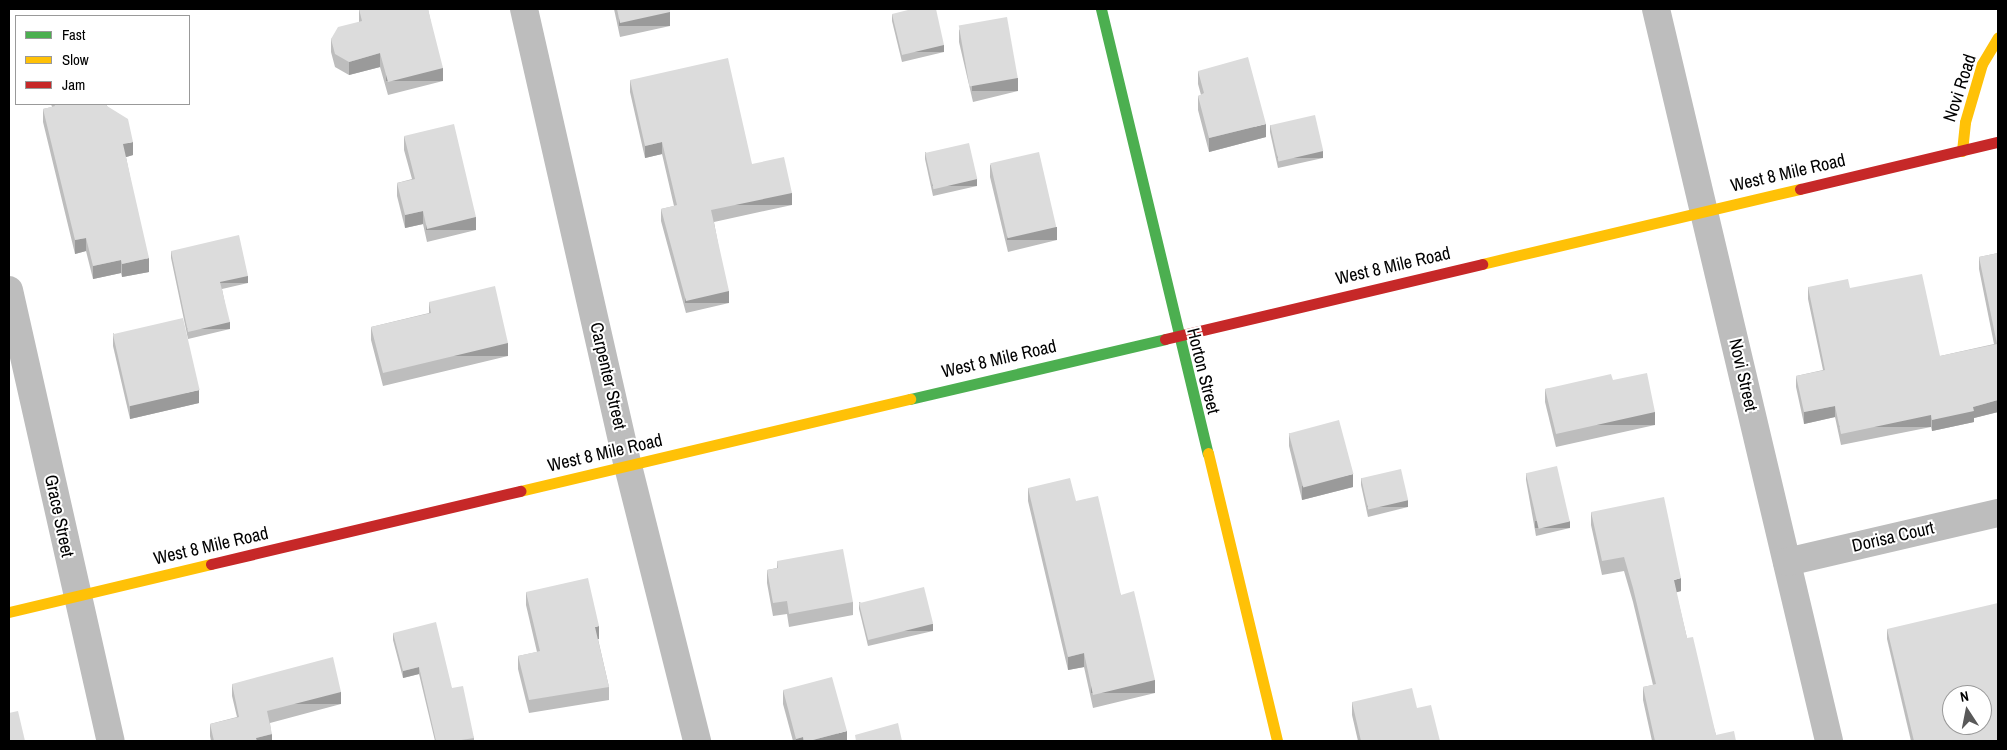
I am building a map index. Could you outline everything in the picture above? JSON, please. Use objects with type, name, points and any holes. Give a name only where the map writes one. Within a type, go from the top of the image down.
[{"type":"main road","name":"Horton Street","points":[[1101,9],[1176,335],[1277,741]]},
{"type":"main road","name":"Novi Road","points":[[1962,151],[1964,122],[1982,64],[1998,37]]},
{"type":"main road","name":"West 8 Mile Road","points":[[9,612],[1998,142]]},
{"type":"street","name":"Carpenter Street","points":[[524,9],[628,466],[697,741]]},
{"type":"street","name":"Novi Street","points":[[1656,9],[1830,741]]},
{"type":"street","name":"Grace Street","points":[[9,290],[75,596],[111,741]]},
{"type":"street","name":"Dorisa Court","points":[[1787,562],[1998,512]]},
{"type":"building","points":[[359,9],[428,9],[443,68],[388,82],[380,53],[349,62],[335,54],[331,39],[338,27],[362,21]]},
{"type":"building","points":[[617,9],[670,9],[670,12],[620,23]]},
{"type":"building","points":[[912,9],[936,9],[944,45],[902,55],[892,14]]},
{"type":"building","points":[[1007,17],[1018,78],[970,87],[959,26]]},
{"type":"building","points":[[1248,57],[1266,124],[1209,138],[1198,96],[1204,93],[1198,71]]},
{"type":"building","points":[[728,58],[752,164],[784,157],[792,193],[711,210],[729,291],[686,301],[661,209],[677,205],[662,142],[645,146],[630,80]]},
{"type":"building","points":[[106,105],[128,119],[133,142],[123,144],[149,258],[122,264],[121,260],[93,266],[86,238],[75,240],[43,109],[55,106]]},
{"type":"building","points":[[1315,115],[1323,151],[1279,161],[1270,125]]},
{"type":"building","points":[[454,124],[476,217],[427,229],[423,211],[405,215],[397,183],[415,179],[404,136]]},
{"type":"building","points":[[969,143],[977,179],[933,189],[925,153]]},
{"type":"building","points":[[1039,152],[1056,227],[1008,238],[990,163]]},
{"type":"building","points":[[239,235],[248,276],[220,282],[230,322],[188,332],[171,251]]},
{"type":"building","points":[[1998,253],[1998,400],[1973,407],[1974,411],[1932,420],[1931,415],[1841,434],[1835,406],[1804,412],[1796,376],[1825,370],[1808,287],[1848,279],[1850,288],[1922,274],[1940,356],[1997,344],[1979,257]]},
{"type":"building","points":[[495,286],[508,343],[383,373],[371,327],[431,313],[429,302]]},
{"type":"building","points":[[183,318],[200,390],[129,406],[113,334]]},
{"type":"building","points":[[1647,373],[1655,412],[1556,434],[1545,389],[1611,374],[1613,380]]},
{"type":"building","points":[[1339,420],[1353,474],[1303,488],[1289,433]]},
{"type":"building","points":[[1557,466],[1570,522],[1539,529],[1526,473]]},
{"type":"building","points":[[1401,469],[1408,500],[1368,509],[1361,478]]},
{"type":"building","points":[[1070,478],[1076,501],[1098,496],[1121,595],[1134,591],[1155,680],[1093,695],[1084,653],[1068,657],[1028,488]]},
{"type":"building","points":[[1664,497],[1681,578],[1674,580],[1687,638],[1693,637],[1716,735],[1734,731],[1736,741],[1655,741],[1643,687],[1656,684],[1633,588],[1624,557],[1602,561],[1591,512]]},
{"type":"building","points":[[843,549],[853,602],[789,614],[787,601],[773,603],[767,570],[778,568],[777,561]]},
{"type":"building","points":[[588,578],[599,626],[595,627],[609,687],[529,700],[518,656],[540,651],[526,592]]},
{"type":"building","points":[[924,587],[933,624],[868,640],[859,603]]},
{"type":"building","points":[[1998,603],[1998,741],[1914,741],[1887,629]]},
{"type":"building","points":[[436,622],[452,688],[463,686],[474,738],[436,741],[419,667],[403,671],[393,633]]},
{"type":"building","points":[[333,657],[341,692],[267,711],[272,734],[256,738],[257,741],[214,741],[210,724],[239,717],[232,684]]},
{"type":"building","points":[[832,677],[847,731],[809,741],[804,741],[803,737],[796,739],[783,690]]},
{"type":"building","points":[[1412,688],[1417,708],[1431,705],[1440,741],[1361,741],[1352,702]]},
{"type":"building","points":[[18,711],[25,741],[9,741],[9,713]]},
{"type":"building","points":[[898,723],[902,741],[856,741],[855,735]]},
{"type":"traffic: fast","points":[[1101,9],[1208,453]]},
{"type":"traffic: fast","points":[[910,399],[1165,339]]},
{"type":"traffic: slow","points":[[1962,151],[1965,122],[1982,64],[1998,37]]},
{"type":"traffic: slow","points":[[1482,264],[1800,189]]},
{"type":"traffic: slow","points":[[520,491],[910,399]]},
{"type":"traffic: slow","points":[[1208,453],[1277,741]]},
{"type":"traffic: slow","points":[[9,612],[211,564]]},
{"type":"traffic: jam","points":[[1800,189],[1998,142]]},
{"type":"traffic: jam","points":[[1165,339],[1482,264]]},
{"type":"traffic: jam","points":[[211,564],[520,491]]}]
